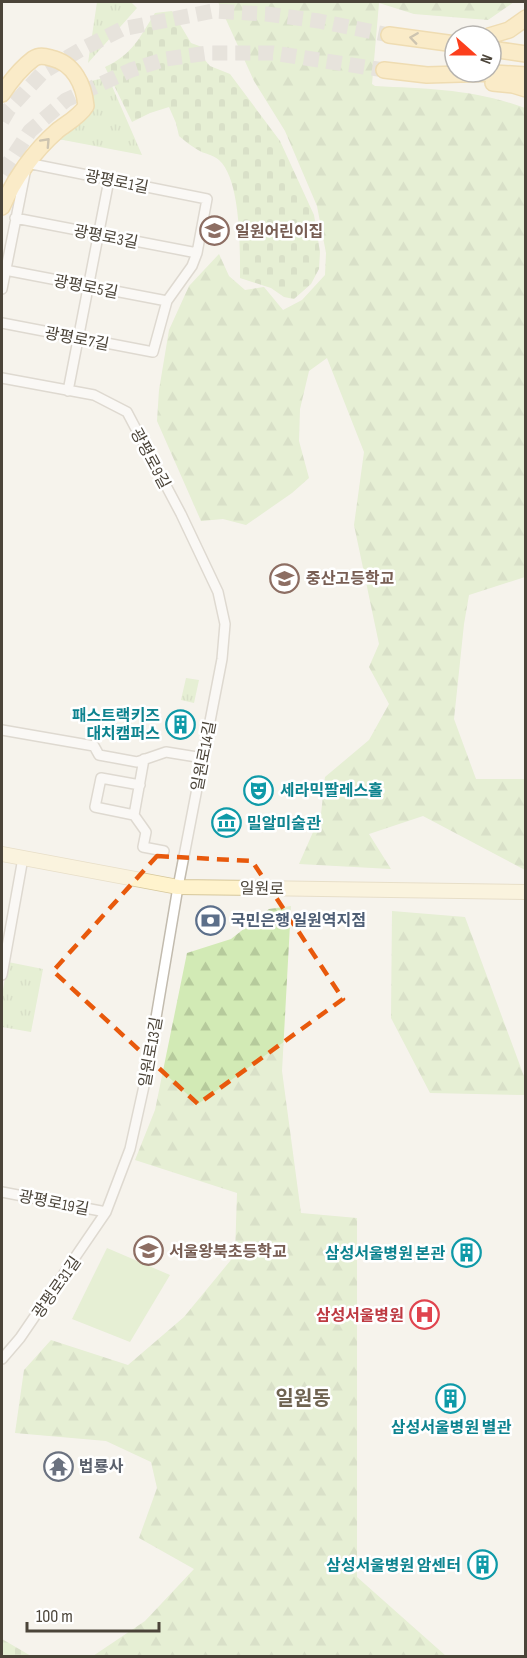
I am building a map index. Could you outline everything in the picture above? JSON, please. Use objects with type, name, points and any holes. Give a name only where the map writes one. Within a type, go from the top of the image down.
[{"type":"main road","points":[[503,32],[525,18]]},
{"type":"main road","points":[[389,35],[443,42]]},
{"type":"main road","points":[[503,51],[525,54]]},
{"type":"main road","points":[[2,94],[34,58],[42,56],[59,60],[69,66],[81,83],[86,106],[83,112],[57,131],[26,165],[8,192],[2,207]]},
{"type":"main road","points":[[384,70],[513,85],[525,89]]},
{"type":"main road","points":[[427,75],[525,75]]},
{"type":"street","name":"광평로1길","points":[[15,218],[27,164],[207,199],[197,253]]},
{"type":"street","points":[[68,391],[109,180]]},
{"type":"street","points":[[2,289],[15,218]]},
{"type":"street","name":"광평로3길","points":[[15,218],[197,253]]},
{"type":"street","points":[[166,302],[192,266],[197,253]]},
{"type":"street","name":"광평로5길","points":[[5,270],[166,302]]},
{"type":"street","name":"광평로7길","points":[[2,323],[153,352],[166,302]]},
{"type":"street","name":"광평로9길","points":[[2,378],[94,395],[127,412],[181,514],[218,592],[225,624]]},
{"type":"street","name":"일원로14길","points":[[178,887],[222,658],[225,624]]},
{"type":"street","points":[[2,730],[94,746],[99,755],[136,762],[166,752],[203,758]]},
{"type":"street","points":[[134,815],[144,759]]},
{"type":"street","points":[[140,785],[101,778],[95,807],[134,815],[146,832],[143,847],[164,851]]},
{"type":"street","name":"일원로","points":[[2,854],[178,887],[525,892]]},
{"type":"street","points":[[2,975],[23,858]]},
{"type":"street","name":"일원로13길","points":[[106,1212],[130,1149],[146,1077],[178,887]]},
{"type":"street","name":"광평로19길","points":[[2,1192],[106,1212]]},
{"type":"street","name":"광평로31길","points":[[2,1359],[27,1329],[106,1212]]},
{"type":"highlighted area","points":[[157,856],[252,861],[343,999],[198,1104],[53,971]]},
{"type":"green space","points":[[97,2],[131,2],[137,8],[88,63]]},
{"type":"green space","points":[[218,2],[514,2],[488,20],[414,14],[379,3],[372,84],[469,93],[525,108],[525,577],[469,595],[454,719],[476,779],[525,779],[525,870],[423,816],[369,834],[391,869],[299,864],[321,814],[325,777],[369,740],[389,704],[369,667],[379,644],[354,525],[364,452],[327,358],[309,371],[300,409],[299,441],[309,478],[292,493],[246,525],[223,519],[201,521],[157,421],[159,390],[169,330],[189,286],[219,254],[229,276],[245,290],[264,287],[283,310],[302,300],[325,275],[326,253],[317,206],[285,131],[254,81]]},
{"type":"green space","points":[[172,11],[191,43],[202,47],[204,59],[210,66],[230,74],[280,141],[314,215],[320,252],[319,269],[311,284],[294,299],[284,297],[271,288],[240,278],[238,215],[235,198],[232,183],[219,160],[195,148],[179,136],[169,107],[132,122],[105,67],[129,51],[155,13]]},
{"type":"green space","points":[[108,77],[142,155],[58,139],[90,114],[91,81]]},
{"type":"green space","points":[[186,678],[199,680],[194,703],[181,700]]},
{"type":"green space","points":[[291,906],[282,1071],[301,1213],[357,1218],[357,1577],[446,1656],[93,1656],[145,1621],[194,1569],[139,1538],[157,1488],[151,1462],[106,1441],[15,1433],[24,1370],[51,1340],[128,1365],[184,1317],[235,1255],[237,1193],[135,1160],[155,1110],[187,953],[231,939],[269,909]]},
{"type":"green space","points":[[392,911],[465,917],[525,1079],[525,1095],[430,1093],[391,1018]]},
{"type":"green space","points":[[8,962],[43,969],[31,1032],[2,1027],[2,995]]},
{"type":"green space","points":[[107,1248],[170,1275],[130,1342],[72,1319]]},
{"type":"green space","points":[[2,1639],[31,1656],[2,1656]]},
{"type":"tunnel","points":[[2,121],[9,109],[43,72],[122,29],[213,11],[267,14],[319,21],[389,35]]},
{"type":"tunnel","points":[[2,173],[30,131],[66,100],[131,70],[166,59],[208,53],[273,53],[384,70]]},
{"type":"place","name":"일원어린이집","points":[[214,231]]},
{"type":"place","name":"중산고등학교","points":[[285,578]]},
{"type":"place","name":"패스트랙키즈 대치캠퍼스","points":[[181,724]]},
{"type":"place","name":"세라믹팔레스홀","points":[[259,790]]},
{"type":"place","name":"밀알미술관","points":[[226,823]]},
{"type":"place","name":"국민은행 일원역지점","points":[[210,920]]},
{"type":"place","name":"서울왕북초등학교","points":[[148,1251]]},
{"type":"place","name":"삼성서울병원 본관","points":[[466,1253]]},
{"type":"place","name":"삼성서울병원","points":[[425,1315]]},
{"type":"place","name":"삼성서울병원 별관","points":[[451,1399]]},
{"type":"place","name":"법룡사","points":[[58,1466]]},
{"type":"place","name":"삼성서울병원 암센터","points":[[482,1565]]},
{"type":"district","name":"일원동","points":[[303,1398]]}]
